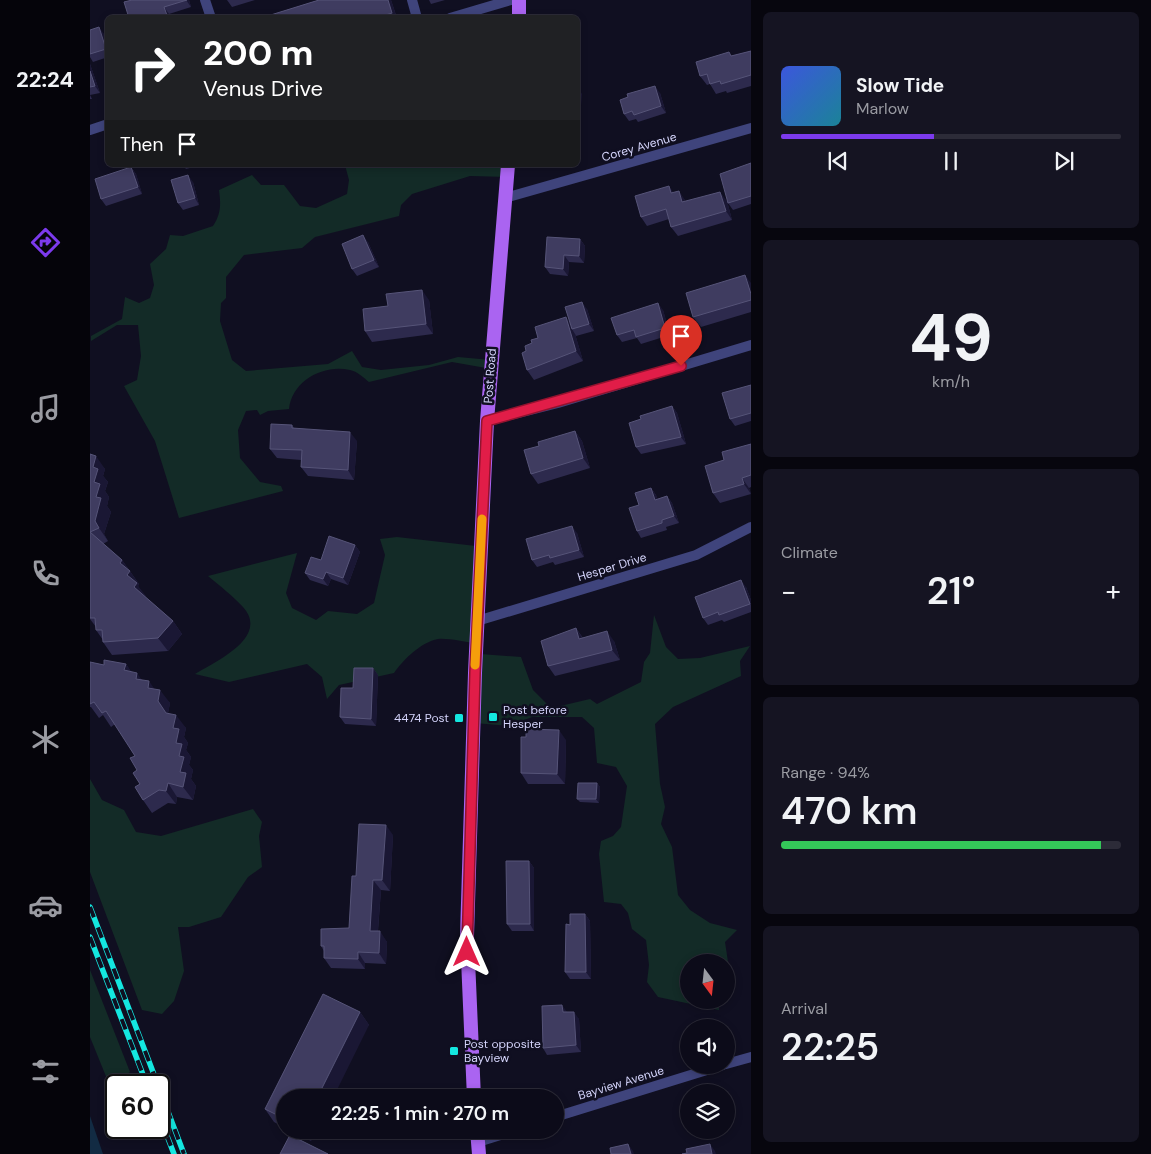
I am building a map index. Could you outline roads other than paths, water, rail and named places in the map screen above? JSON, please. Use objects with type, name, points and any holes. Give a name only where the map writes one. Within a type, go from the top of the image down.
[{"type":"main road","points":[[519,0],[519,15]]},
{"type":"main road","name":"Post Road","points":[[474,1089],[467,936],[477,621],[487,421],[508,167]]},
{"type":"street","points":[[205,0],[210,15]]},
{"type":"street","points":[[412,0],[416,15]]},
{"type":"street","points":[[460,15],[511,0]]},
{"type":"street","points":[[90,130],[105,125]]},
{"type":"street","name":"Corey Avenue","points":[[505,198],[751,128]]},
{"type":"street","points":[[487,421],[558,403],[751,345]]},
{"type":"street","name":"Hesper Drive","points":[[477,621],[696,555],[751,527]]},
{"type":"street","name":"Bayview Avenue","points":[[735,1061],[751,1056]]},
{"type":"street","name":"Bayview Avenue","points":[[564,1114],[693,1074]]},
{"type":"water","points":[[90,1116],[103,1154],[90,1154]]},
{"type":"railway","points":[[90,907],[154,1074]]},
{"type":"railway","points":[[90,937],[143,1074]]},
{"type":"railway","points":[[170,1117],[184,1154]]},
{"type":"railway","points":[[168,1139],[174,1154]]},
{"type":"place","name":"Post before Hesper","points":[[493,717]]},
{"type":"place","name":"4474 Post","points":[[459,718]]},
{"type":"place","name":"Post opposite Bayview","points":[[454,1051]]}]
